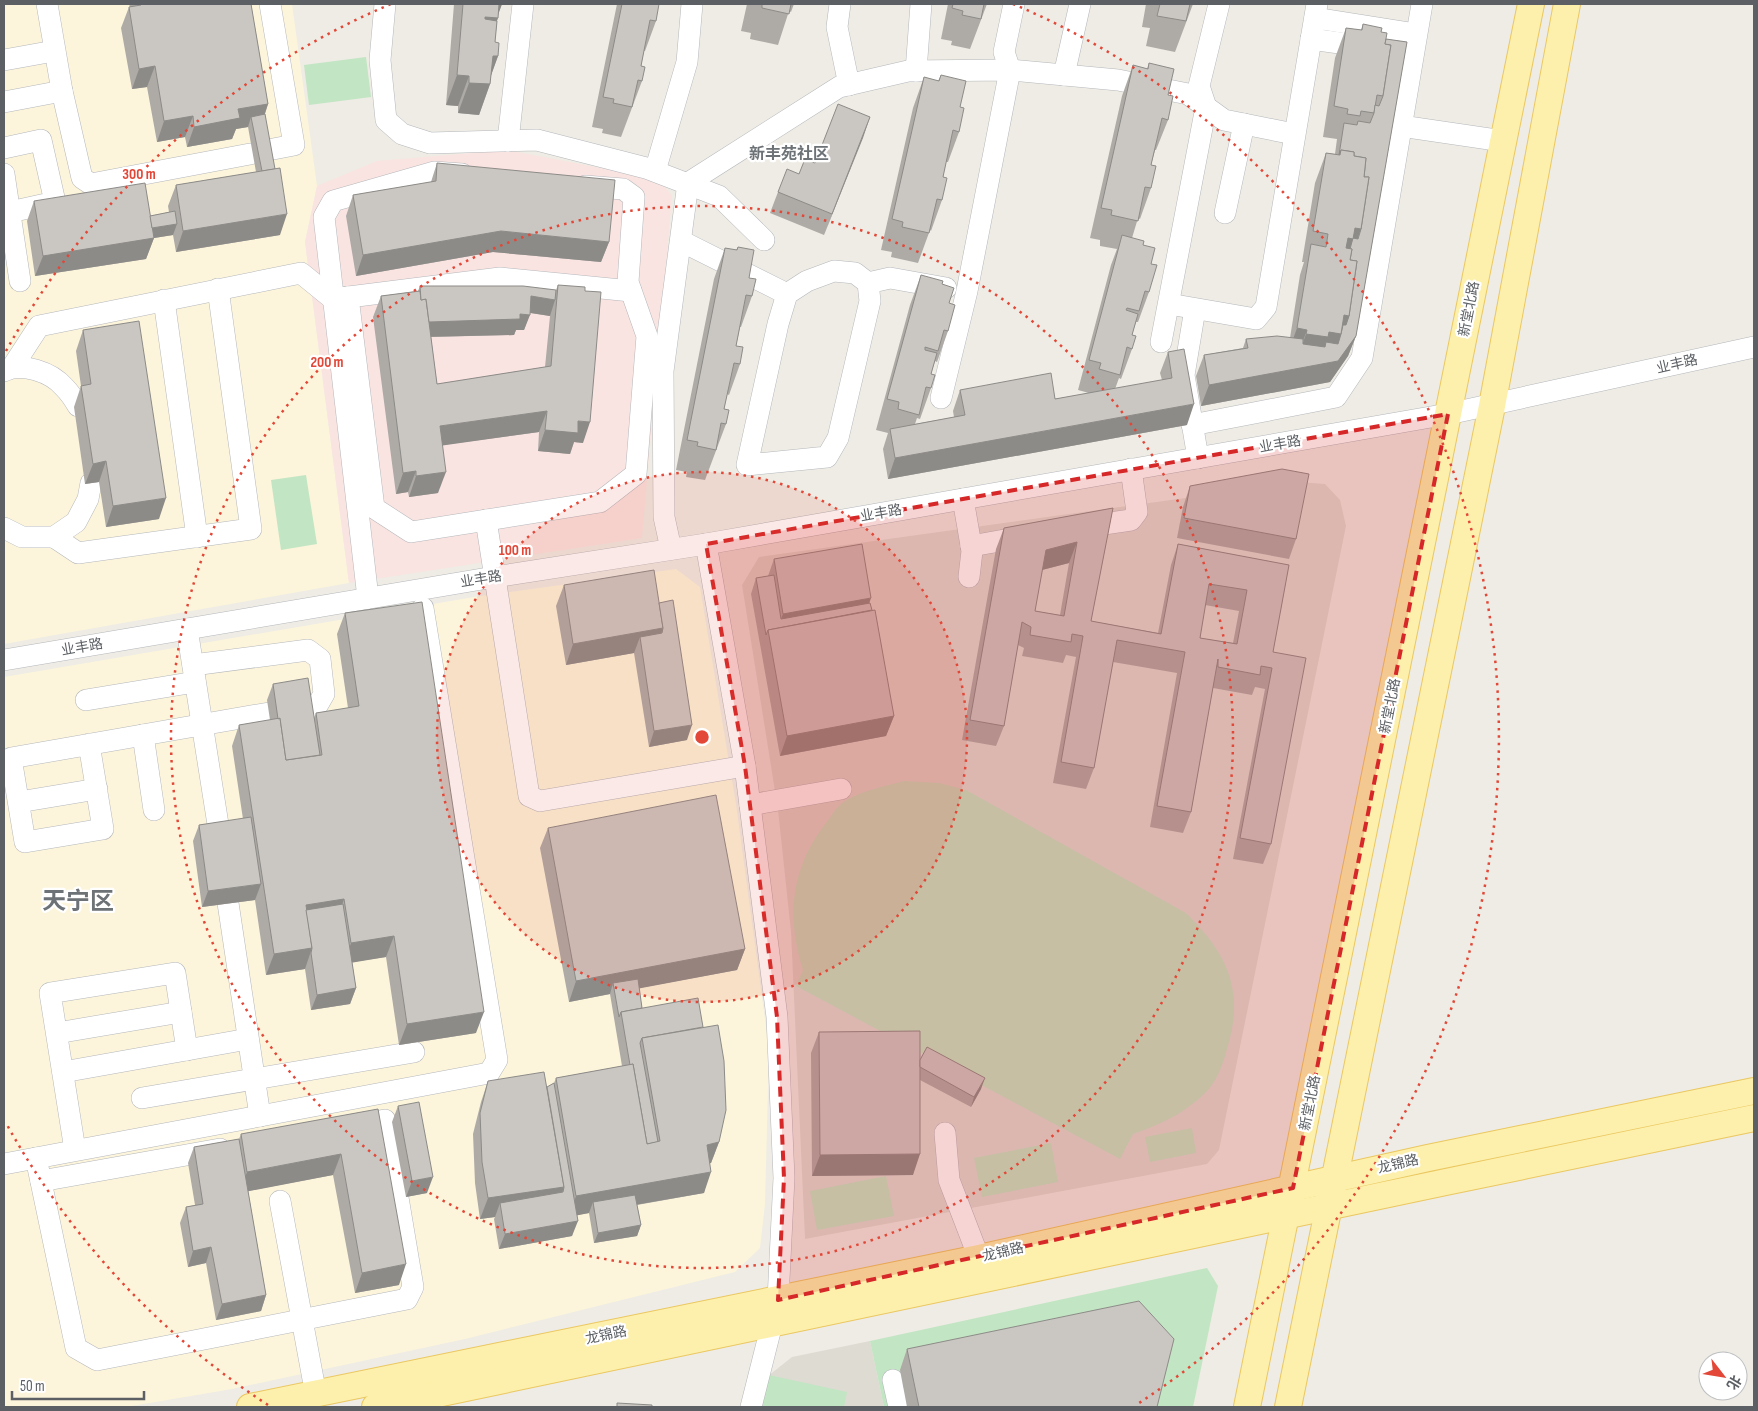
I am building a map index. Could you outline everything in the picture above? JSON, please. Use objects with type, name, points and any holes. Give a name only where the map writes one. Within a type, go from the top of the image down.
[{"type":"main road","name":"新堂北路","points":[[1247,1407],[1293,1188],[1531,4]]},
{"type":"main road","points":[[1288,1407],[1492,406],[1567,4]]},
{"type":"main road","name":"龙锦路","points":[[250,1407],[979,1258],[1334,1178],[1754,1091]]},
{"type":"main road","name":"龙锦路","points":[[375,1407],[770,1327],[1754,1118]]},
{"type":"street","points":[[47,4],[62,91],[82,178],[90,184],[294,145],[270,4]]},
{"type":"street","points":[[384,4],[380,60],[386,120],[402,134],[430,143],[537,140],[655,171],[719,196],[764,240]]},
{"type":"street","points":[[508,141],[523,4]]},
{"type":"street","points":[[655,171],[687,62],[692,4]]},
{"type":"street","points":[[840,4],[837,27],[849,85]]},
{"type":"street","points":[[916,71],[921,4]]},
{"type":"street","points":[[941,398],[967,291],[1010,70],[1004,52],[1014,4]]},
{"type":"street","points":[[1064,75],[1080,4]]},
{"type":"street","points":[[1161,342],[1206,107],[1200,86],[1219,4]]},
{"type":"street","points":[[1192,425],[1336,397],[1362,358],[1401,126],[1402,48],[1422,4]]},
{"type":"street","points":[[1168,304],[1256,319],[1266,307],[1316,11],[1402,48]]},
{"type":"street","points":[[1311,39],[1402,48]]},
{"type":"street","points":[[4,60],[54,51]]},
{"type":"street","points":[[671,549],[664,517],[664,371],[688,183],[839,87],[916,71],[1010,70],[1118,80],[1188,94],[1224,120],[1294,134]]},
{"type":"street","points":[[4,102],[62,91]]},
{"type":"street","points":[[1225,213],[1244,124]]},
{"type":"street","points":[[1401,126],[1503,141]]},
{"type":"street","points":[[4,148],[41,140],[55,202],[10,212]]},
{"type":"street","points":[[484,176],[434,172],[333,201],[324,217],[341,298],[374,508],[411,532],[600,502],[636,474],[647,336],[628,282],[634,197],[623,189],[563,184]]},
{"type":"street","points":[[4,174],[20,281]]},
{"type":"street","points":[[680,241],[787,294]]},
{"type":"street","points":[[834,270],[855,273],[868,283],[870,300],[860,346],[838,438],[827,457],[746,465],[778,324],[787,294],[807,281],[834,270]]},
{"type":"street","points":[[8,369],[39,326],[301,273],[341,298],[500,278],[631,291]]},
{"type":"street","points":[[868,283],[890,278],[967,291]]},
{"type":"street","points":[[4,528],[22,537],[54,537],[78,553],[251,529],[218,290]]},
{"type":"street","points":[[341,298],[368,598]]},
{"type":"street","points":[[164,300],[198,537]]},
{"type":"street","points":[[1195,309],[1184,375],[1198,458]]},
{"type":"street","name":"业丰路","points":[[4,660],[420,589],[706,544],[1448,414],[1492,406],[1754,347]]},
{"type":"street","points":[[8,369],[39,371],[63,385],[78,406]]},
{"type":"street","points":[[971,546],[1130,520],[1137,512],[1131,470]]},
{"type":"street","points":[[54,537],[76,522],[88,499],[91,483]]},
{"type":"street","points":[[963,499],[971,546],[969,577]]},
{"type":"street","points":[[486,520],[529,796],[540,801],[745,766]]},
{"type":"street","points":[[706,544],[745,766],[777,1017],[784,1178],[778,1300],[751,1407]]},
{"type":"street","points":[[4,1164],[489,1073],[497,1060],[420,589]]},
{"type":"street","points":[[187,629],[220,837]]},
{"type":"street","points":[[86,700],[194,673],[308,650],[320,659],[324,694],[317,706],[305,708]]},
{"type":"street","points":[[89,744],[104,828],[25,842],[11,758],[89,744],[269,713]]},
{"type":"street","points":[[143,735],[154,810]]},
{"type":"street","points":[[19,802],[97,789]]},
{"type":"street","points":[[750,805],[840,789]]},
{"type":"street","points":[[228,903],[260,1116]]},
{"type":"street","points":[[75,1150],[50,993],[175,973],[187,1050]]},
{"type":"street","points":[[57,1033],[181,1012]]},
{"type":"street","points":[[63,1072],[248,1039]]},
{"type":"street","points":[[142,1098],[414,1052]]},
{"type":"street","points":[[36,1158],[76,1348],[97,1360],[407,1299],[413,1287],[385,1120],[336,1129]]},
{"type":"street","points":[[945,1133],[949,1180],[979,1258]]},
{"type":"street","points":[[41,1181],[238,1146]]},
{"type":"street","points":[[280,1201],[300,1320],[316,1395]]},
{"type":"street","points":[[894,1380],[899,1407]]},
{"type":"highlighted area","points":[[1448,414],[1293,1188],[778,1300],[784,1178],[777,1017],[745,766],[706,544]]},
{"type":"shaded area","points":[[4,4],[292,4],[317,186],[305,242],[349,583],[4,644]]},
{"type":"shaded area","points":[[507,150],[659,179],[672,196],[642,538],[349,583],[305,242],[317,186],[377,161]]},
{"type":"shaded area","points":[[1300,482],[1325,484],[1340,500],[1346,526],[1219,1150],[1207,1164],[805,1239],[791,932],[778,810],[742,585],[759,557]]},
{"type":"shaded area","points":[[676,569],[700,587],[736,804],[769,1049],[765,1204],[760,1248],[735,1272],[465,1339],[232,1389],[126,1407],[4,1407],[4,677],[474,597]]},
{"type":"shaded area","points":[[870,1341],[884,1407],[761,1407],[768,1376],[792,1357]]},
{"type":"green space","points":[[366,57],[371,97],[309,105],[304,65]]},
{"type":"green space","points":[[306,475],[317,544],[281,550],[271,480]]},
{"type":"green space","points":[[904,781],[939,783],[966,790],[1186,913],[1213,943],[1229,975],[1233,991],[1232,1028],[1221,1067],[1209,1089],[1197,1100],[1181,1112],[1153,1127],[1133,1134],[1120,1159],[796,986],[803,970],[794,931],[795,893],[805,857],[814,840],[836,809],[846,800],[871,790]]},
{"type":"green space","points":[[1192,1128],[1196,1153],[1150,1162],[1145,1137]]},
{"type":"green space","points":[[1051,1143],[1058,1182],[982,1197],[974,1158]]},
{"type":"green space","points":[[886,1176],[894,1216],[817,1230],[810,1191]]},
{"type":"green space","points":[[1207,1268],[1218,1286],[1193,1407],[884,1407],[870,1341]]},
{"type":"green space","points":[[769,1375],[847,1392],[844,1407],[762,1407]]},
{"type":"building","points":[[140,4],[251,4],[268,104],[238,109],[240,118],[194,127],[193,116],[164,121],[155,66],[139,69],[129,7]]},
{"type":"building","points":[[463,4],[499,4],[498,18],[485,17],[485,19],[497,21],[495,42],[499,43],[498,56],[493,56],[490,84],[469,83],[469,76],[457,75]]},
{"type":"building","points":[[622,4],[659,4],[656,21],[650,20],[641,66],[645,67],[642,81],[638,80],[632,107],[613,103],[614,99],[603,97]]},
{"type":"building","points":[[762,4],[791,4],[789,14],[762,8]]},
{"type":"building","points":[[953,4],[984,4],[981,19],[962,15],[963,11],[952,8]]},
{"type":"building","points":[[1160,4],[1190,4],[1186,21],[1157,16]]},
{"type":"building","points":[[1363,24],[1382,28],[1381,32],[1387,33],[1385,44],[1391,45],[1383,96],[1377,95],[1374,113],[1361,111],[1360,116],[1347,114],[1348,109],[1334,106],[1346,28],[1362,30]]},
{"type":"building","points":[[1386,39],[1407,42],[1356,336],[1338,361],[1209,385],[1204,355],[1248,348],[1246,339],[1277,336],[1303,339],[1303,344],[1325,347],[1326,342],[1338,344],[1343,325],[1346,325],[1349,316],[1357,261],[1350,260],[1352,249],[1350,249],[1353,238],[1358,239],[1361,229],[1369,177],[1364,177],[1366,158],[1354,156],[1354,152],[1341,150],[1339,155],[1344,123],[1357,125],[1358,121],[1370,123],[1375,105],[1379,106],[1383,96],[1391,45],[1385,44]]},
{"type":"building","points":[[1149,63],[1174,69],[1168,95],[1173,96],[1168,120],[1162,118],[1151,165],[1156,166],[1151,188],[1145,187],[1138,221],[1111,215],[1112,210],[1101,208],[1133,65],[1148,69]]},
{"type":"building","points":[[941,75],[966,81],[960,107],[964,108],[959,132],[953,130],[943,177],[947,178],[942,200],[937,199],[929,233],[902,227],[903,222],[892,219],[924,77],[939,81]]},
{"type":"building","points":[[838,104],[870,117],[832,214],[778,192],[787,169],[799,174],[805,159],[815,163]]},
{"type":"building","points":[[265,114],[275,169],[262,171],[251,117]]},
{"type":"building","points":[[1341,150],[1354,152],[1354,156],[1366,158],[1364,177],[1369,177],[1361,229],[1355,228],[1353,239],[1348,238],[1346,248],[1352,249],[1350,260],[1357,261],[1349,316],[1344,315],[1341,334],[1329,332],[1328,337],[1306,334],[1307,330],[1297,328],[1311,244],[1326,247],[1328,234],[1313,231],[1326,153],[1340,155]]},
{"type":"building","points":[[437,163],[615,180],[609,242],[501,231],[363,255],[353,195],[436,181]]},
{"type":"building","points":[[280,168],[287,214],[183,231],[176,185]]},
{"type":"building","points":[[145,183],[154,238],[43,256],[34,201]]},
{"type":"building","points":[[175,211],[177,224],[152,228],[150,216]]},
{"type":"building","points":[[1122,235],[1144,241],[1143,245],[1155,248],[1151,264],[1157,265],[1149,292],[1145,291],[1139,311],[1127,308],[1126,310],[1138,314],[1132,335],[1136,336],[1132,349],[1127,347],[1120,375],[1099,369],[1101,363],[1089,360]]},
{"type":"building","points":[[738,247],[754,250],[749,278],[756,279],[752,296],[746,295],[736,346],[743,347],[740,364],[734,363],[724,409],[729,410],[726,424],[721,423],[716,450],[697,446],[698,442],[687,440],[725,248],[737,250]]},
{"type":"building","points":[[921,275],[943,281],[942,284],[954,288],[949,303],[955,305],[948,331],[944,330],[938,351],[925,347],[925,350],[937,353],[931,374],[935,375],[931,388],[926,387],[919,415],[898,409],[899,402],[887,399]]},
{"type":"building","points":[[558,285],[585,287],[585,291],[601,292],[590,422],[578,421],[578,433],[545,430],[547,411],[440,426],[446,472],[416,476],[416,471],[403,473],[381,296],[420,291],[421,300],[426,299],[437,384],[551,366]]},
{"type":"building","points":[[420,286],[523,286],[556,290],[555,300],[531,296],[530,315],[520,314],[520,319],[429,322],[426,299],[421,300]]},
{"type":"building","points":[[139,321],[166,498],[113,506],[106,461],[93,464],[81,386],[91,384],[83,330]]},
{"type":"building","points":[[1184,349],[1194,404],[895,458],[890,429],[965,415],[960,390],[1051,373],[1055,399],[1172,378],[1168,352]]},
{"type":"building","points":[[1282,469],[1309,474],[1296,539],[1184,518],[1190,486]]},
{"type":"building","points":[[1113,508],[1091,621],[1161,634],[1178,544],[1289,565],[1273,652],[1306,658],[1271,844],[1240,838],[1272,668],[1261,666],[1260,675],[1218,667],[1218,659],[1191,812],[1157,806],[1185,652],[1117,640],[1094,768],[1061,762],[1083,636],[1072,634],[1071,642],[1030,635],[1031,627],[1022,622],[1004,726],[970,720],[1004,528]],"holes":[[[1077,542],[1064,616],[1035,611],[1046,550]],[[1209,584],[1247,590],[1237,644],[1200,638]]]},
{"type":"building","points":[[862,544],[871,598],[783,614],[774,559]]},
{"type":"building","points":[[654,570],[663,628],[573,644],[564,585]]},
{"type":"building","points":[[774,575],[781,619],[870,603],[872,610],[768,630],[766,635],[756,578]]},
{"type":"building","points":[[673,600],[692,725],[654,731],[640,637],[662,633],[659,603]]},
{"type":"building","points":[[422,602],[484,1012],[407,1024],[394,936],[351,943],[344,899],[306,905],[312,948],[274,954],[239,725],[280,718],[286,760],[322,755],[316,713],[359,706],[345,613]]},
{"type":"building","points":[[875,610],[894,716],[787,736],[768,630]]},
{"type":"building","points":[[308,678],[320,755],[286,760],[273,684]]},
{"type":"building","points":[[716,795],[745,949],[576,981],[548,828]]},
{"type":"building","points":[[251,817],[261,884],[208,891],[199,825]]},
{"type":"building","points":[[343,904],[356,988],[317,995],[306,910]]},
{"type":"building","points":[[638,979],[642,1008],[621,1012],[619,1017],[613,983]]},
{"type":"building","points":[[698,998],[703,1027],[642,1038],[640,1043],[658,1142],[647,1144],[633,1064],[630,1065],[621,1012]]},
{"type":"building","points":[[718,1025],[724,1061],[726,1110],[719,1142],[707,1145],[711,1172],[576,1196],[556,1078],[633,1064],[647,1144],[660,1141],[642,1038]]},
{"type":"building","points":[[920,1031],[920,1154],[820,1155],[819,1032]]},
{"type":"building","points":[[927,1047],[985,1078],[974,1097],[920,1067],[920,1060]]},
{"type":"building","points":[[544,1072],[564,1187],[488,1198],[482,1162],[480,1113],[488,1081]]},
{"type":"building","points":[[554,1083],[578,1221],[505,1234],[500,1203],[563,1192],[564,1187],[547,1087]]},
{"type":"building","points":[[419,1102],[433,1177],[412,1181],[398,1106]]},
{"type":"building","points":[[378,1109],[406,1264],[362,1273],[341,1154],[247,1172],[241,1134]]},
{"type":"building","points":[[239,1139],[266,1295],[222,1304],[211,1247],[193,1251],[186,1207],[203,1204],[194,1147]]},
{"type":"building","points":[[635,1195],[641,1225],[598,1233],[593,1202]]},
{"type":"building","points":[[1139,1301],[1174,1339],[1157,1407],[919,1407],[907,1349]]},
{"type":"building","points":[[617,1403],[652,1405],[652,1407],[617,1407]]},
{"type":"district","name":"新丰苑社区","points":[[789,154]]},
{"type":"district","name":"天宁区","points":[[78,901]]}]
